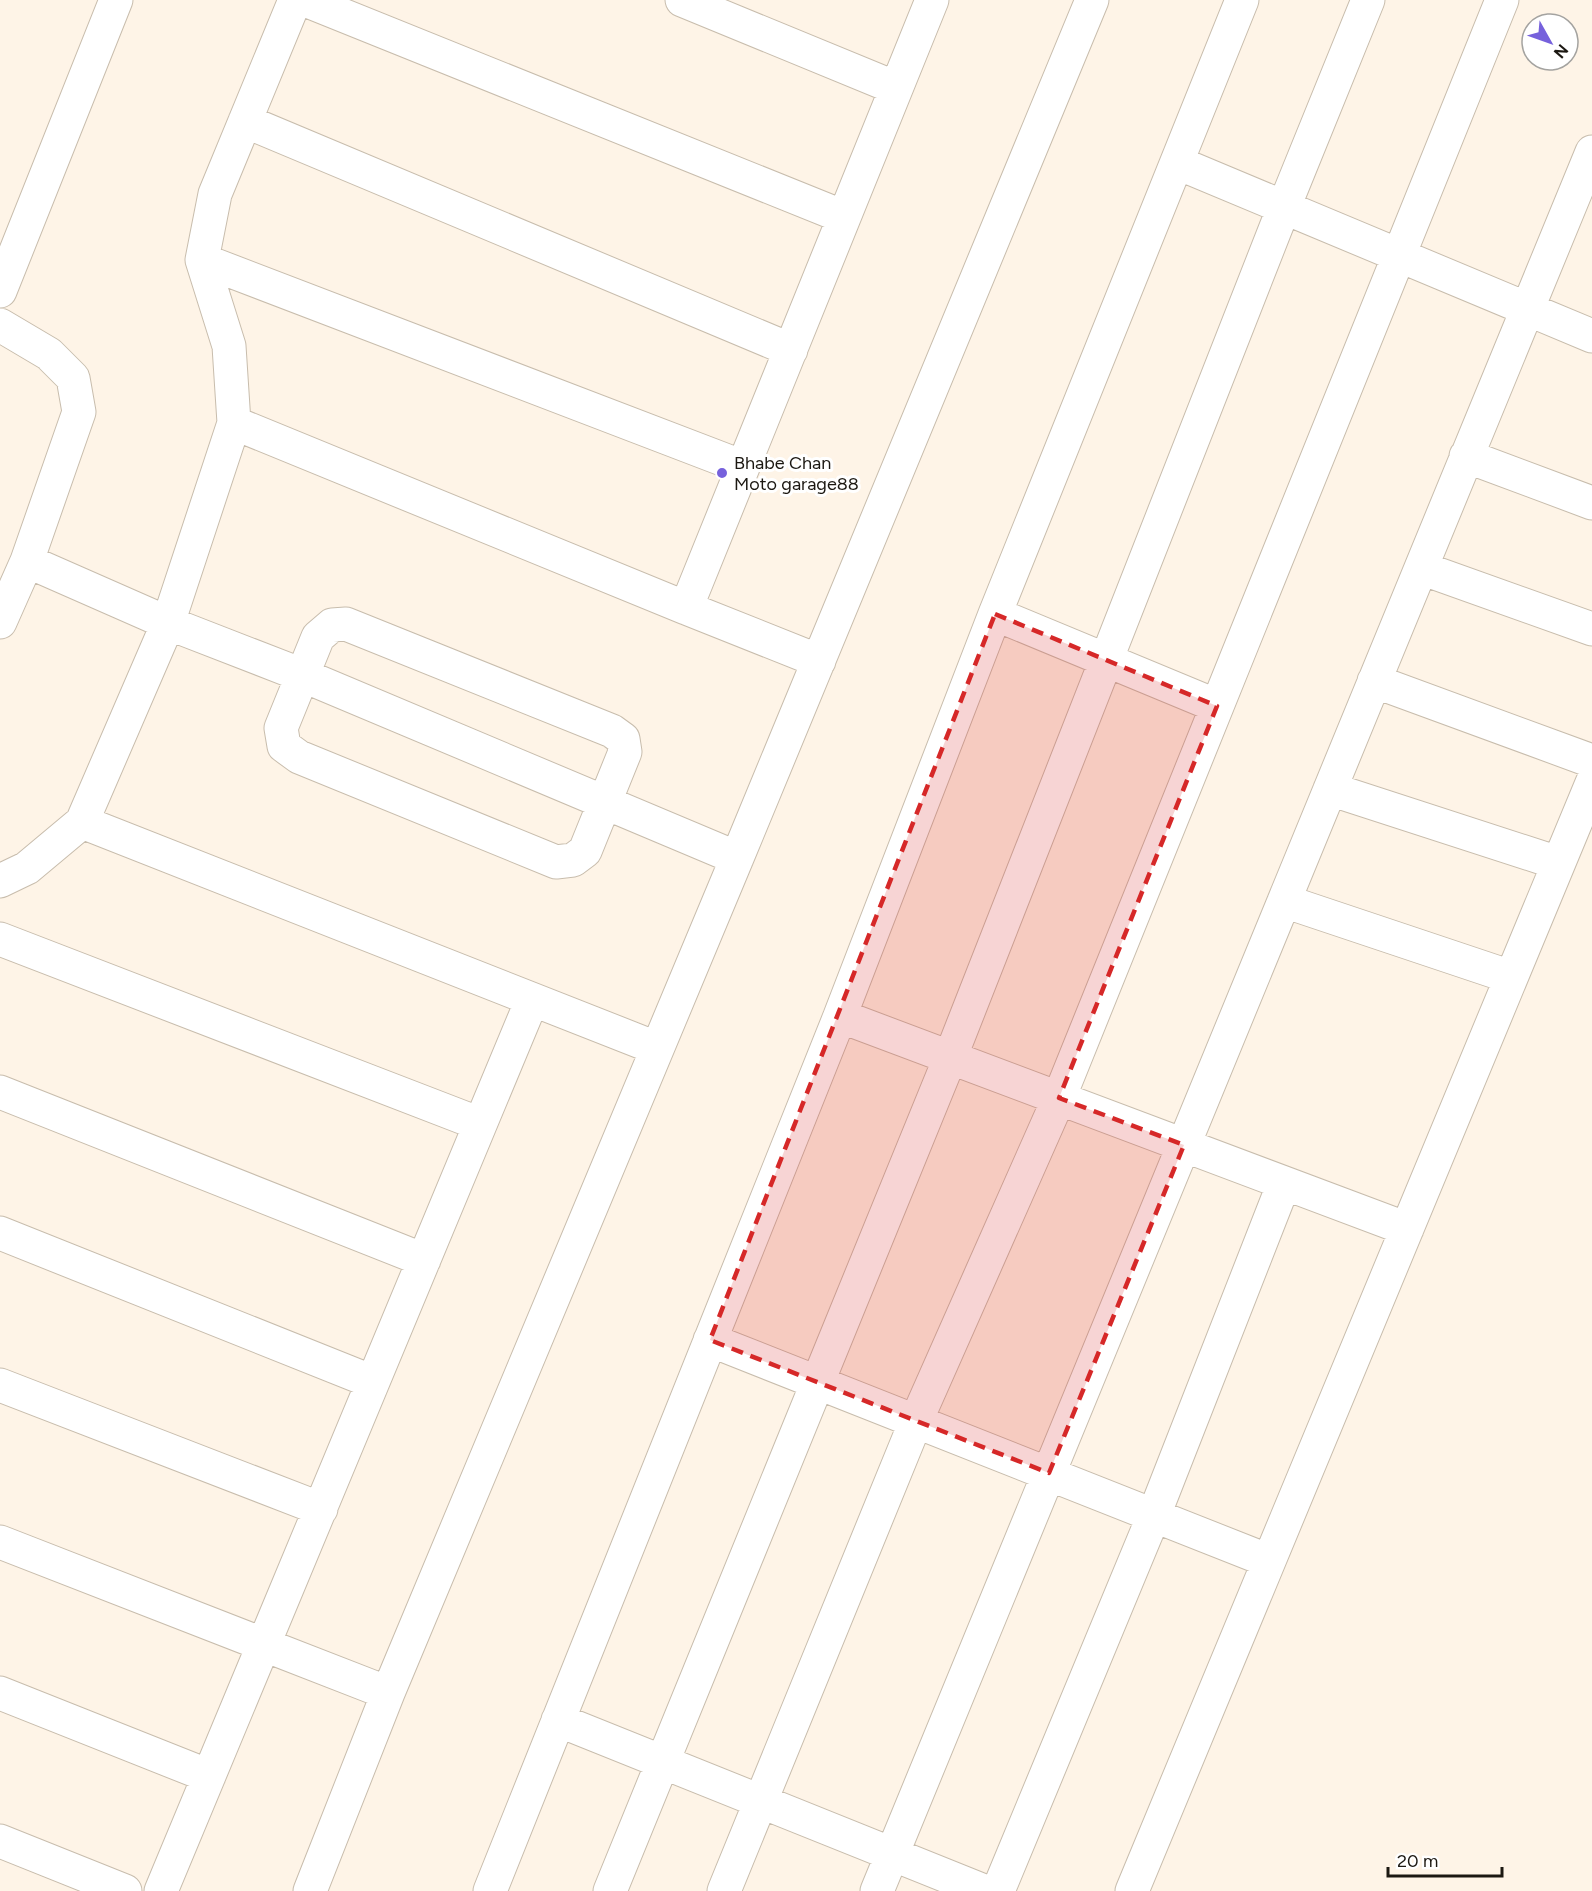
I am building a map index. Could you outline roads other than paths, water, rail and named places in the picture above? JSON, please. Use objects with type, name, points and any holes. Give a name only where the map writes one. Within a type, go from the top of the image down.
[{"type":"street","points":[[0,291],[116,0]]},
{"type":"street","points":[[0,880],[27,868],[82,822],[168,623],[234,423],[229,346],[202,260],[215,194],[295,0]]},
{"type":"street","points":[[305,0],[844,217]]},
{"type":"street","points":[[682,0],[896,88]]},
{"type":"street","points":[[686,608],[932,0]]},
{"type":"street","points":[[310,1891],[388,1693],[1092,0]]},
{"type":"street","points":[[490,1891],[840,1016],[995,614],[1242,0]]},
{"type":"street","points":[[610,1891],[950,1058],[1284,207],[1368,0]]},
{"type":"street","points":[[724,1891],[916,1421],[1059,1098],[1502,0]]},
{"type":"street","points":[[245,122],[791,350]]},
{"type":"street","points":[[878,1891],[1592,152]]},
{"type":"street","points":[[1178,163],[1592,336]]},
{"type":"street","points":[[202,260],[743,467]]},
{"type":"street","points":[[0,325],[49,354],[73,378],[79,412],[27,561],[0,622]]},
{"type":"street","points":[[234,423],[819,661]]},
{"type":"street","points":[[1467,456],[1592,503]]},
{"type":"street","points":[[27,561],[168,623],[302,675],[737,858]]},
{"type":"street","points":[[1421,568],[1592,629]]},
{"type":"street","points":[[995,614],[1217,706]]},
{"type":"street","points":[[346,624],[612,731],[623,739],[626,752],[607,802],[585,851],[573,860],[556,862],[299,757],[284,746],[281,728],[318,637],[332,625],[346,624]]},
{"type":"street","points":[[1374,681],[1592,761]]},
{"type":"street","points":[[1132,1891],[1511,977],[1573,849],[1592,783]]},
{"type":"street","points":[[1330,789],[1573,849]]},
{"type":"street","points":[[82,822],[656,1048]]},
{"type":"street","points":[[1284,901],[1511,977]]},
{"type":"street","points":[[0,939],[480,1124]]},
{"type":"street","points":[[161,1891],[532,1000]]},
{"type":"street","points":[[840,1016],[1407,1229]]},
{"type":"street","points":[[0,1092],[424,1260]]},
{"type":"street","points":[[998,1891],[1154,1515],[1284,1183]]},
{"type":"street","points":[[0,1233],[373,1382]]},
{"type":"street","points":[[710,1340],[1269,1561]]},
{"type":"street","points":[[0,1385],[321,1509]]},
{"type":"street","points":[[0,1542],[388,1693]]},
{"type":"street","points":[[0,1693],[209,1776]]},
{"type":"street","points":[[558,1720],[984,1891]]},
{"type":"street","points":[[0,1841],[125,1891]]},
{"type":"place","name":"Bhabe Chan Moto garage88","points":[[722,473]]}]
